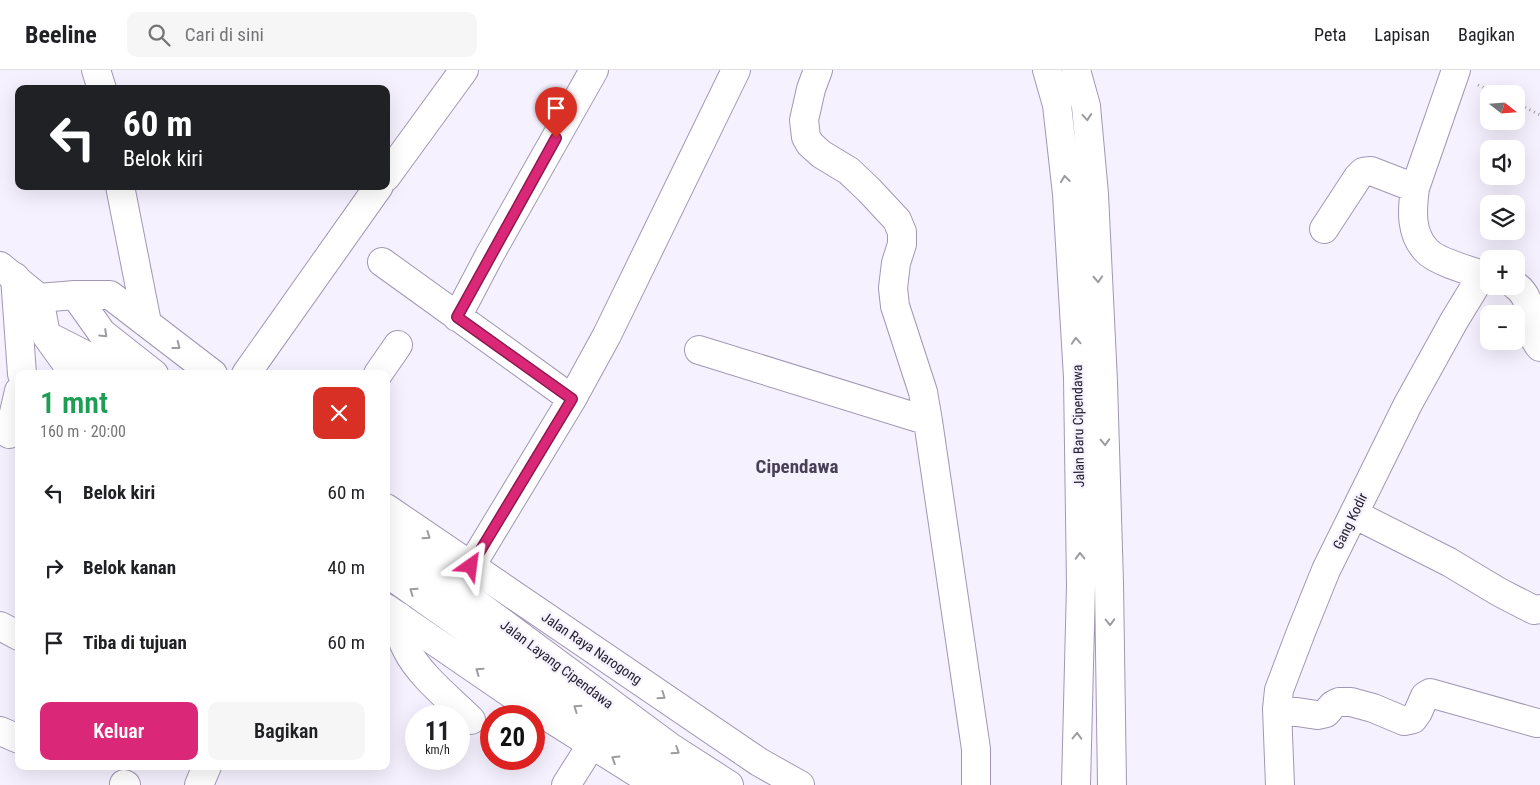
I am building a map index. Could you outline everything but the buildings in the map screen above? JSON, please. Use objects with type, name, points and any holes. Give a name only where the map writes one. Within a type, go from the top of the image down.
[{"type":"main road","points":[[96,70],[101,85]]},
{"type":"main road","points":[[390,172],[464,70]]},
{"type":"main road","points":[[457,317],[594,70]]},
{"type":"main road","points":[[471,566],[572,399],[607,335],[736,70]]},
{"type":"main road","points":[[818,70],[811,89],[804,120],[806,137],[810,144],[821,154],[848,171],[869,190],[897,220],[902,232],[902,244],[896,263],[893,288],[894,297],[899,320],[923,392],[928,421],[976,749],[976,785]]},
{"type":"main road","name":"Jalan Baru Cipendawa","points":[[1047,70],[1057,105],[1067,194],[1078,377],[1081,585],[1076,785]]},
{"type":"main road","name":"Jalan Baru Cipendawa","points":[[1076,70],[1086,106],[1094,194],[1104,382],[1112,785]]},
{"type":"main road","points":[[1456,70],[1416,188],[1412,206],[1413,225],[1428,252],[1441,260],[1480,274]]},
{"type":"main road","points":[[1324,230],[1363,172],[1371,171],[1416,188]]},
{"type":"main road","points":[[121,190],[147,323]]},
{"type":"main road","points":[[249,370],[376,190]]},
{"type":"main road","points":[[382,262],[572,399]]},
{"type":"main road","points":[[7,271],[39,298],[46,335],[71,370]]},
{"type":"main road","points":[[7,271],[21,370]]},
{"type":"main road","name":"Gang Kodir","points":[[1280,785],[1277,709],[1279,690],[1301,632],[1326,570],[1408,404],[1454,321],[1480,284]]},
{"type":"main road","points":[[1525,294],[1528,299],[1535,336],[1540,347]]},
{"type":"main road","points":[[75,295],[102,334],[149,370]]},
{"type":"main road","points":[[39,298],[110,295],[208,370]]},
{"type":"main road","points":[[46,335],[105,365],[111,370]]},
{"type":"main road","points":[[381,370],[398,345]]},
{"type":"main road","points":[[699,350],[928,421]]},
{"type":"main road","points":[[9,434],[15,408]]},
{"type":"main road","name":"Jalan Raya Narogong","points":[[390,511],[759,762],[800,785]]},
{"type":"main road","points":[[1354,514],[1448,562],[1534,610],[1540,609]]},
{"type":"main road","name":"Jalan Layang Cipendawa","points":[[390,543],[454,587],[670,747],[729,785]]},
{"type":"main road","name":"Jalan Layang Cipendawa","points":[[390,575],[656,764],[690,785]]},
{"type":"main road","points":[[1081,585],[1109,582]]},
{"type":"main road","points":[[392,612],[403,641],[414,662],[472,720]]},
{"type":"main road","points":[[392,612],[510,693],[656,785]]},
{"type":"main road","points":[[0,626],[15,634]]},
{"type":"main road","points":[[1277,709],[1317,714],[1326,712],[1339,702],[1350,702],[1404,720],[1413,719],[1425,696],[1430,693],[1537,723]]},
{"type":"main road","points":[[0,731],[15,737]]},
{"type":"main road","points":[[566,785],[592,744]]},
{"type":"main road","points":[[199,785],[205,770]]},
{"type":"path","points":[[1525,108],[1540,115]]},
{"type":"district","name":"Cipendawa","points":[[797,466]]},
{"type":"route","points":[[471,566],[572,399],[457,317],[556,138]]}]
